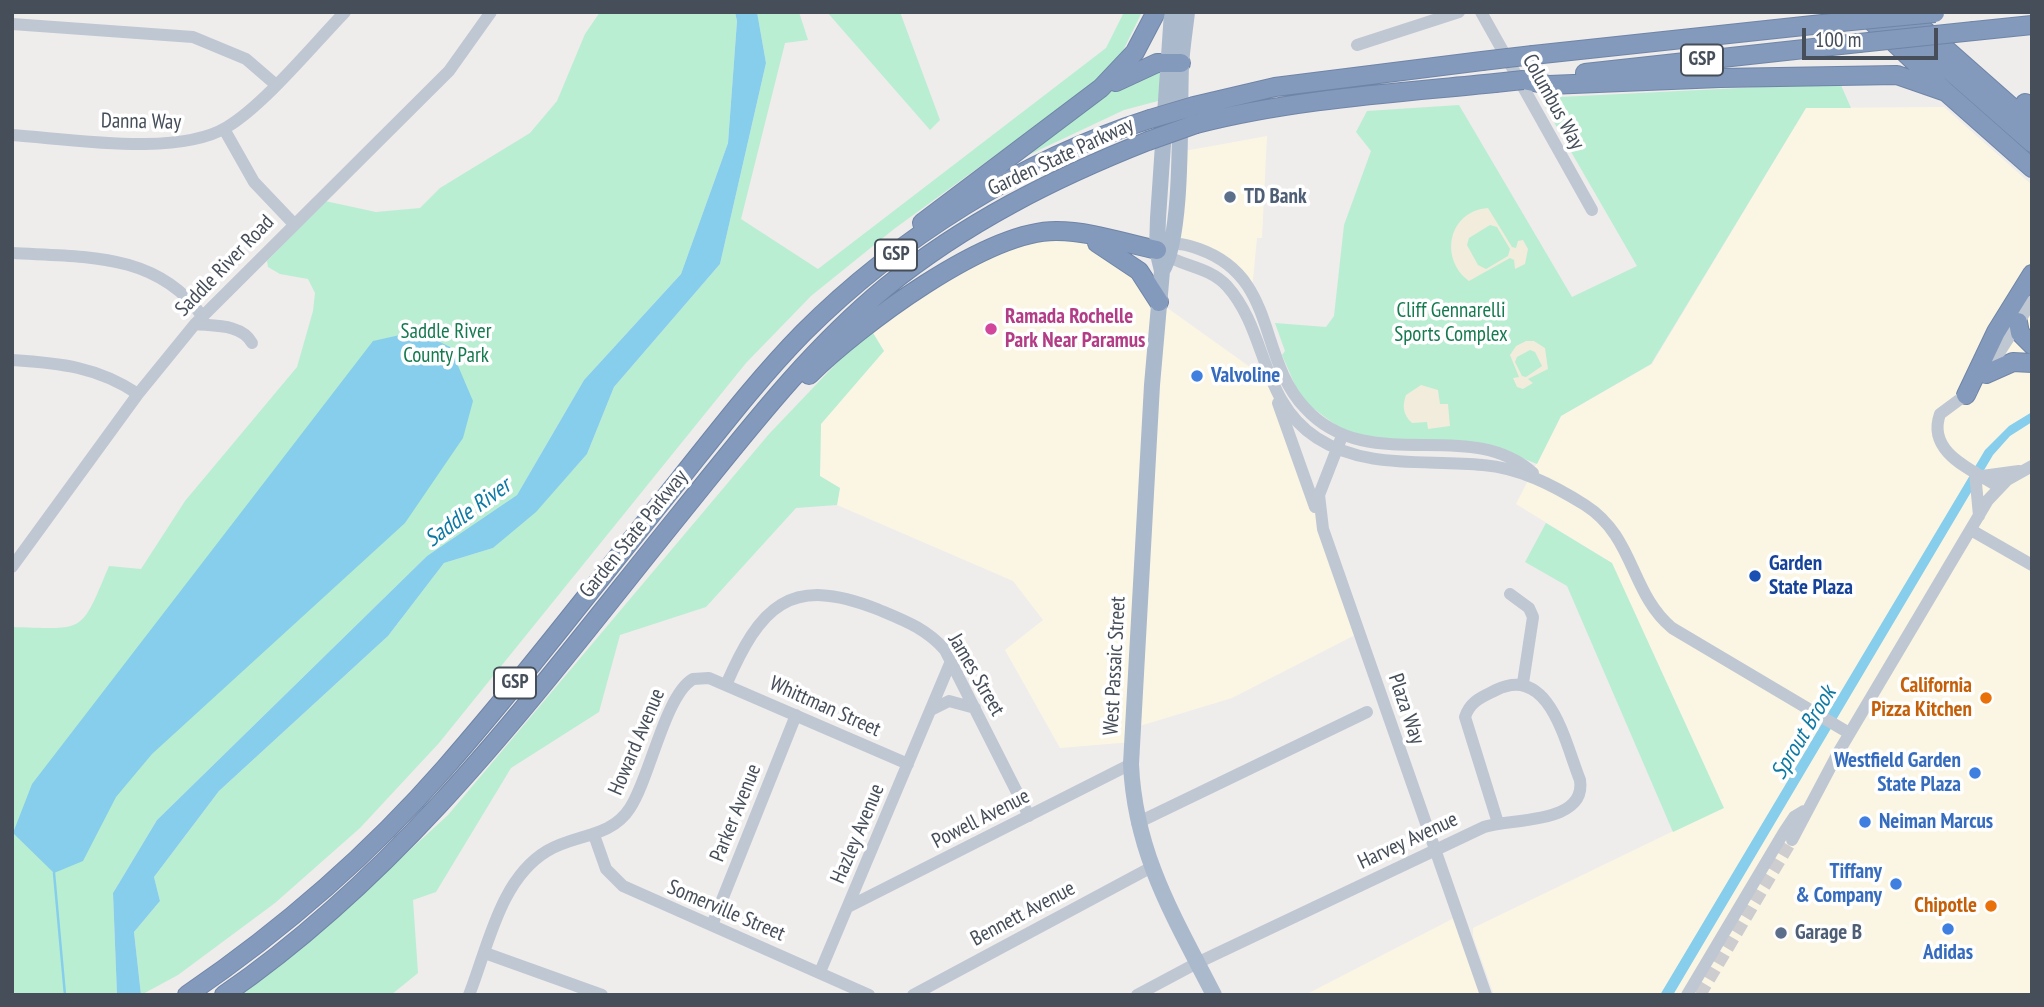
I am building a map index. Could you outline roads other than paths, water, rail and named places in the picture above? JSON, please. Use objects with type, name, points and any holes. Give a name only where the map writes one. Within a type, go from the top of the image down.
[{"type":"highway","points":[[805,332],[882,253],[1081,104],[1118,72],[1135,52],[1156,12]]},
{"type":"highway","points":[[1862,12],[2032,169]]},
{"type":"highway","points":[[1883,12],[2032,143]]},
{"type":"highway","name":"Garden State Parkway","points":[[224,995],[278,955],[353,893],[425,823],[489,751],[783,387],[887,287],[964,230],[1005,206],[1091,163],[1148,141],[1195,115],[1275,87],[1533,55],[1943,12]]},
{"type":"highway","points":[[1915,13],[2030,106]]},
{"type":"highway","points":[[1915,13],[2032,124]]},
{"type":"highway","name":"GSP","points":[[1546,81],[2032,25]]},
{"type":"highway","points":[[1081,104],[1133,72],[1175,62]]},
{"type":"highway","points":[[1546,81],[1897,75],[1946,92]]},
{"type":"highway","name":"Garden State Parkway","points":[[187,995],[306,905],[412,805],[475,733],[748,395],[805,332],[878,268],[995,188],[1082,145],[1150,119],[1235,114],[1523,80],[1546,81]]},
{"type":"highway","points":[[691,500],[818,367],[906,296],[973,258],[1038,232],[1078,233],[1165,255]]},
{"type":"highway","points":[[1078,233],[1129,262],[1148,282],[1159,302]]},
{"type":"highway","points":[[1966,395],[1996,332],[2032,274]]},
{"type":"highway","points":[[2018,322],[2021,336],[2032,345]]},
{"type":"highway","points":[[1986,374],[2013,362],[2032,362]]},
{"type":"main road","points":[[1172,12],[1175,62]]},
{"type":"main road","points":[[1175,62],[1187,12]]},
{"type":"main road","name":"West Passaic Street","points":[[1175,62],[1131,764],[1137,822],[1150,868],[1214,995]]},
{"type":"street","name":"Danna Way","points":[[12,135],[163,145],[195,141],[225,129],[245,114],[345,12]]},
{"type":"street","name":"Saddle River Road","points":[[12,568],[138,394],[199,320],[293,223],[449,71],[491,12]]},
{"type":"street","points":[[1357,45],[1459,12]]},
{"type":"street","name":"Columbus Way","points":[[1480,12],[1592,210]]},
{"type":"street","points":[[12,23],[193,37],[246,59],[275,84]]},
{"type":"street","points":[[225,129],[254,182],[293,223]]},
{"type":"street","points":[[12,253],[113,259],[143,267],[171,283],[199,320],[231,328],[248,336],[252,343]]},
{"type":"street","points":[[1165,255],[1199,267],[1225,284],[1242,311],[1271,382],[1323,529]]},
{"type":"street","points":[[1165,255],[1217,256],[1243,277],[1264,318],[1291,392],[1324,425],[1342,436],[1376,444],[1487,448],[1522,463],[1541,481]]},
{"type":"street","points":[[1999,487],[1978,478],[1944,450],[1938,436],[1937,422],[1942,412],[1966,395],[1986,374],[2032,301]]},
{"type":"street","points":[[12,360],[88,368],[120,382],[138,394]]},
{"type":"street","points":[[1271,382],[1286,409],[1300,426],[1337,450],[1360,458],[1504,468],[1541,481],[1586,506],[1612,528],[1653,609],[1661,619],[1849,733]]},
{"type":"street","name":"Plaza Way","points":[[1342,436],[1320,495],[1323,529],[1486,995]]},
{"type":"street","points":[[1437,462],[1438,446]]},
{"type":"street","points":[[1978,478],[2032,466]]},
{"type":"street","points":[[1792,840],[1802,822],[1804,811],[1849,733],[1979,516],[1999,487],[2019,471]]},
{"type":"street","points":[[1978,478],[1979,516]]},
{"type":"street","points":[[1971,530],[2032,565]]},
{"type":"street","name":"James Street","points":[[726,685],[742,647],[758,623],[792,600],[820,594],[848,598],[912,623],[935,639],[951,661],[1029,816]]},
{"type":"street","points":[[1498,823],[1465,717],[1476,700],[1508,684],[1523,683],[1533,617],[1529,608],[1510,594]]},
{"type":"street","name":"Hazley Avenue","points":[[820,972],[951,661]]},
{"type":"street","name":"Howard Avenue","points":[[469,995],[505,900],[521,874],[539,857],[559,844],[594,835],[620,821],[634,802],[681,689],[700,677],[726,685]]},
{"type":"street","name":"Harvey Avenue","points":[[1137,995],[1197,963],[1435,849],[1498,823],[1523,823],[1571,805],[1580,793],[1580,780],[1550,705],[1536,689],[1523,683]]},
{"type":"street","name":"Whittman Street","points":[[726,685],[908,764]]},
{"type":"street","points":[[931,710],[950,701],[975,708]]},
{"type":"street","points":[[1137,822],[1367,712]]},
{"type":"street","name":"Parker Avenue","points":[[712,925],[796,715]]},
{"type":"street","name":"Powell Avenue","points":[[848,907],[1131,764]]},
{"type":"street","points":[[1687,995],[1784,832],[1794,817],[1804,811]]},
{"type":"street","name":"Somerville Street","points":[[594,835],[606,869],[623,886],[869,995]]},
{"type":"street","name":"Bennett Avenue","points":[[913,995],[936,988],[1150,868]]},
{"type":"street","points":[[485,953],[580,990],[602,995]]},
{"type":"water","name":"Saddle River","points":[[735,12],[757,12],[766,63],[720,264],[614,387],[587,454],[536,512],[493,548],[444,563],[388,636],[219,791],[154,877],[160,901],[134,932],[141,995],[117,995],[113,893],[157,820],[427,556],[517,495],[584,380],[681,274],[728,143],[737,21]]},
{"type":"water","points":[[418,331],[450,347],[473,401],[463,438],[405,523],[152,754],[116,797],[83,861],[54,873],[13,833],[32,784],[373,341]]},
{"type":"water","points":[[2032,412],[2032,422],[2010,436],[1993,455],[1673,995],[1660,995],[1985,450],[2009,426]]},
{"type":"waterway","points":[[54,873],[65,995]]},
{"type":"tunnel","points":[[1700,995],[1792,840]]},
{"type":"place","name":"TD Bank","points":[[1230,197]]},
{"type":"place","name":"Ramada Rochelle Park Near Paramus","points":[[991,329]]},
{"type":"place","name":"Valvoline","points":[[1197,376]]},
{"type":"place","name":"Garden State Plaza","points":[[1755,576]]},
{"type":"place","name":"California Pizza Kitchen","points":[[1986,698]]},
{"type":"place","name":"Westfield Garden State Plaza","points":[[1975,773]]},
{"type":"place","name":"Neiman Marcus","points":[[1865,822]]},
{"type":"place","name":"Tiffany & Company","points":[[1896,884]]},
{"type":"place","name":"Chipotle","points":[[1991,906]]},
{"type":"place","name":"Adidas","points":[[1948,929]]},
{"type":"place","name":"Garage B","points":[[1781,933]]},
{"type":"park label","name":"Cliff Gennarelli Sports Complex","points":[[1451,323]]},
{"type":"park label","name":"Saddle River County Park","points":[[446,344]]},
{"type":"water label","name":"Sprout Brook","points":[[1804,733]]}]
